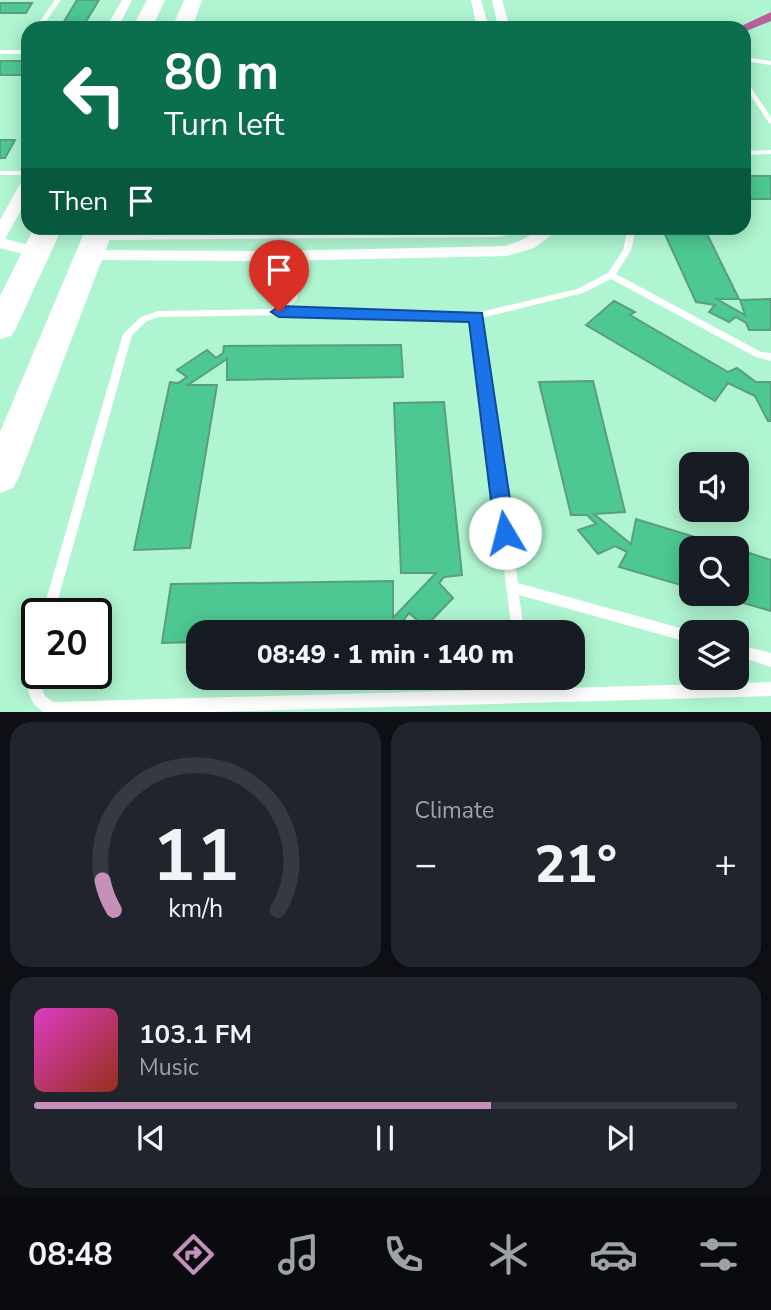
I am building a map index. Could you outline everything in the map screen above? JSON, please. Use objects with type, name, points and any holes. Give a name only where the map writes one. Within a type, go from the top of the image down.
[{"type":"highway","points":[[146,21],[156,0]]},
{"type":"highway","points":[[184,21],[192,0]]},
{"type":"highway","points":[[0,477],[96,239]]},
{"type":"highway","points":[[42,240],[72,299]]},
{"type":"highway","points":[[0,328],[42,240]]},
{"type":"street","points":[[116,21],[127,0]]},
{"type":"street","points":[[476,0],[481,21]]},
{"type":"street","points":[[497,0],[502,21]]},
{"type":"street","points":[[0,236],[21,197]]},
{"type":"street","points":[[96,239],[235,235]]},
{"type":"street","points":[[96,239],[278,256],[507,251],[542,235]]},
{"type":"street","points":[[0,243],[42,240]]},
{"type":"lane","points":[[43,21],[58,0]]},
{"type":"lane","points":[[0,52],[21,52]]},
{"type":"lane","points":[[751,60],[771,63]]},
{"type":"lane","points":[[751,92],[771,122]]},
{"type":"lane","points":[[751,153],[771,152]]},
{"type":"lane","points":[[0,173],[21,173]]},
{"type":"lane","points":[[53,598],[128,334],[144,319],[158,314],[279,312],[476,316],[580,291],[611,275],[627,250],[630,235]]},
{"type":"lane","points":[[279,312],[293,299],[299,255]]},
{"type":"lane","points":[[278,256],[272,297],[279,312]]},
{"type":"lane","points":[[611,275],[759,355],[771,357]]},
{"type":"lane","points":[[476,316],[516,620]]},
{"type":"lane","points":[[512,587],[679,634]]},
{"type":"lane","points":[[749,654],[771,660]]},
{"type":"lane","points":[[35,689],[35,695],[43,704],[54,709],[771,689]]},
{"type":"lane","points":[[524,690],[525,695]]},
{"type":"building","points":[[77,0],[99,0],[86,21],[64,21]]},
{"type":"building","points":[[0,3],[32,3],[26,13],[0,13]]},
{"type":"building","points":[[0,61],[21,61],[21,75],[0,75]]},
{"type":"building","points":[[0,140],[15,140],[5,158],[0,158]]},
{"type":"building","points":[[751,176],[771,176],[771,199],[751,199]]},
{"type":"building","points":[[665,235],[707,235],[739,299],[717,299],[745,315],[740,300],[771,299],[771,330],[749,330],[746,323],[736,317],[729,322],[709,312],[715,305],[696,302]]},
{"type":"building","points":[[614,301],[635,312],[630,315],[728,372],[737,368],[756,382],[771,382],[771,421],[768,421],[755,396],[728,383],[715,401],[586,325]]},
{"type":"building","points":[[401,345],[403,377],[227,380],[227,359],[188,385],[217,385],[190,548],[134,550],[170,382],[178,383],[187,377],[177,370],[207,350],[216,358],[223,353],[224,346]]},
{"type":"building","points":[[593,381],[625,512],[594,514],[631,544],[636,519],[692,536],[679,536],[679,584],[619,567],[627,552],[615,546],[598,554],[578,530],[596,524],[587,515],[571,515],[539,382]]},
{"type":"building","points":[[444,402],[462,575],[444,577],[439,583],[453,598],[432,620],[417,620],[409,613],[404,620],[186,620],[186,642],[162,643],[171,584],[393,581],[393,618],[436,573],[401,573],[394,403]]},
{"type":"building","points":[[749,553],[771,560],[771,611],[749,605]]},
{"type":"waterway","points":[[751,25],[771,16]]},
{"type":"route","points":[[279,312],[476,316],[505,533]]}]
